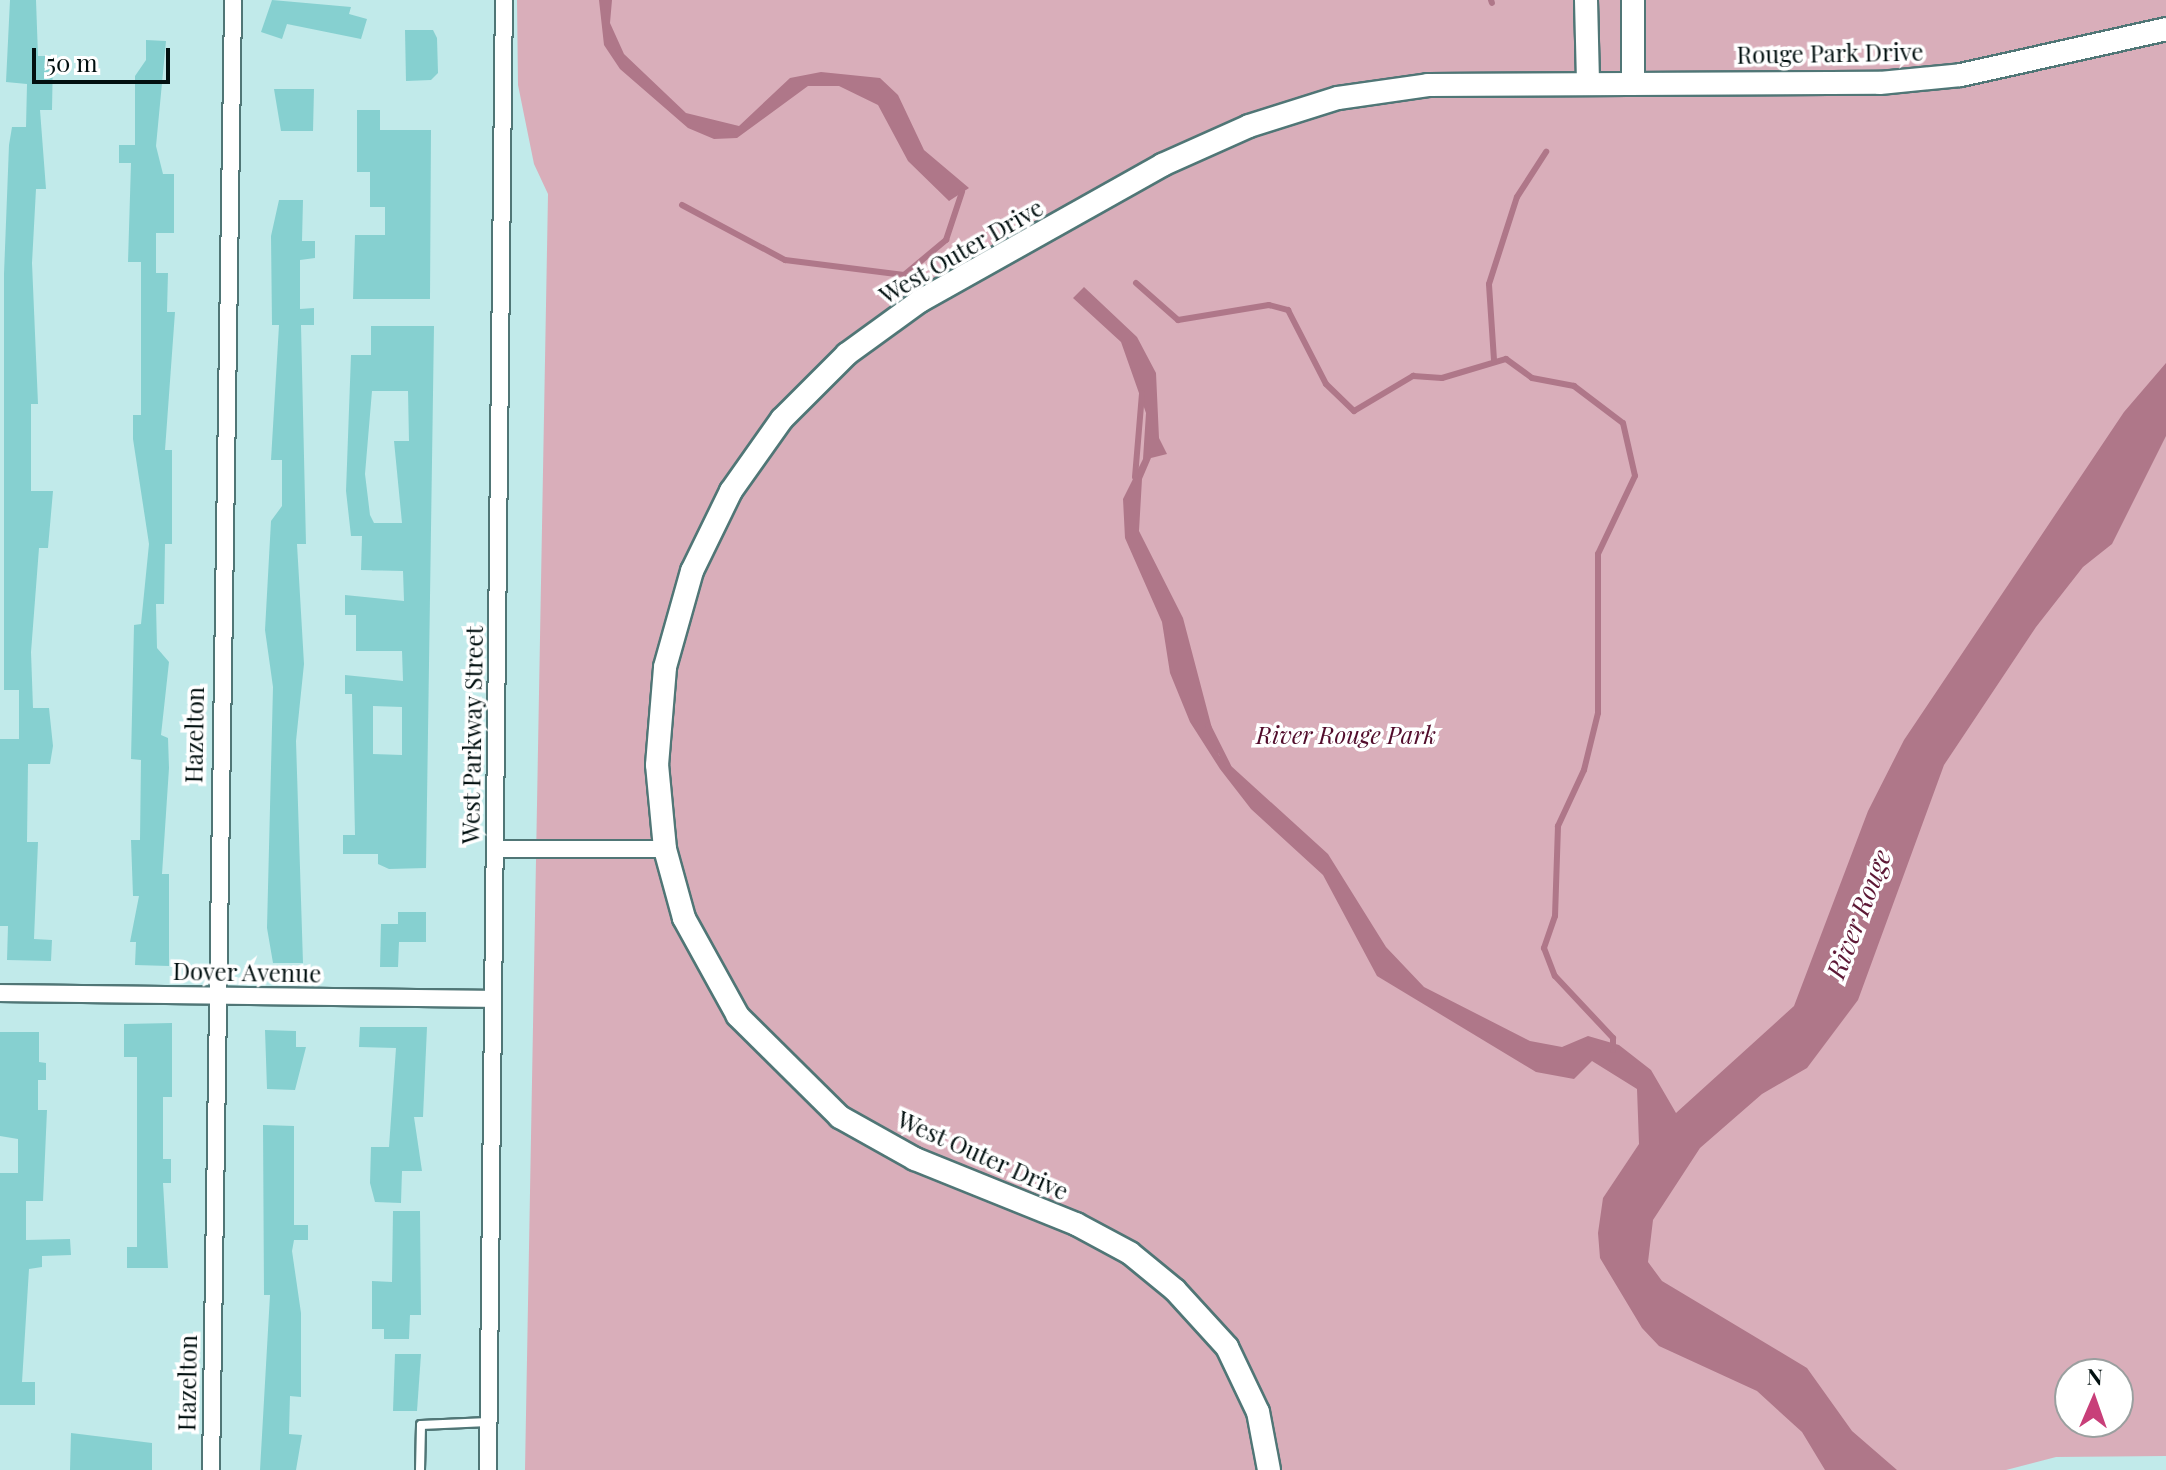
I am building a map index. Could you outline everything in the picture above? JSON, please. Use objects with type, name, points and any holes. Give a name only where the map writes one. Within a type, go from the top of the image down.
[{"type":"main road","points":[[1586,0],[1588,80]]},
{"type":"main road","points":[[1633,0],[1633,80]]},
{"type":"main road","name":"Rouge Park Drive","points":[[1633,80],[1880,83],[2055,59],[2166,29]]},
{"type":"main road","name":"West Outer Drive","points":[[1269,1470],[1258,1412],[1227,1347],[1175,1290],[1130,1253],[1076,1224],[915,1159],[840,1117],[738,1016],[684,918],[665,849],[657,765],[665,667],[692,571],[731,491],[765,443],[847,354],[920,301],[1162,165],[1249,126],[1338,98],[1428,85],[1633,80]]},
{"type":"street","name":"Hazelton","points":[[211,1470],[233,0]]},
{"type":"street","name":"West Parkway Street","points":[[488,1470],[504,0]]},
{"type":"street","points":[[495,849],[665,849]]},
{"type":"street","name":"Dover Avenue","points":[[0,993],[493,999]]},
{"type":"lane","points":[[420,1470],[421,1425],[489,1422]]},
{"type":"green space","name":"River Rouge Park","points":[[517,0],[2166,0],[2166,1456],[2056,1457],[2006,1470],[525,1470],[548,194],[534,164],[518,85]]},
{"type":"water","points":[[599,0],[612,0],[610,23],[624,54],[686,113],[739,126],[790,78],[821,72],[880,78],[898,95],[924,150],[969,188],[949,201],[908,161],[878,105],[839,86],[808,86],[737,138],[714,139],[688,128],[620,69],[604,45]]},
{"type":"water","name":"River Rouge","points":[[1084,287],[1137,337],[1156,373],[1159,438],[1167,454],[1151,458],[1142,479],[1139,531],[1183,618],[1219,755],[1328,854],[1386,947],[1424,987],[1530,1041],[1562,1047],[1588,1036],[1619,1045],[1651,1070],[1676,1113],[1794,1006],[1868,811],[1904,740],[2124,412],[2166,363],[2166,436],[2112,544],[2083,567],[2036,627],[1944,765],[1858,1000],[1807,1068],[1762,1094],[1700,1148],[1653,1220],[1648,1262],[1662,1281],[1807,1368],[1852,1431],[1897,1470],[1825,1470],[1802,1432],[1757,1391],[1659,1346],[1642,1328],[1600,1258],[1598,1233],[1603,1198],[1639,1144],[1637,1089],[1592,1061],[1574,1079],[1536,1072],[1377,976],[1323,875],[1251,809],[1220,769],[1190,722],[1170,673],[1162,622],[1125,538],[1123,499],[1143,459],[1146,413],[1121,342],[1073,298]]},
{"type":"building","points":[[10,0],[36,0],[38,56],[53,56],[52,110],[40,110],[46,189],[36,189],[32,263],[38,404],[31,404],[31,491],[53,491],[48,548],[39,548],[31,652],[33,708],[49,708],[53,746],[50,764],[28,764],[27,842],[38,842],[34,939],[52,940],[51,961],[7,960],[8,926],[0,926],[0,739],[19,739],[19,690],[4,690],[4,274],[9,145],[12,127],[26,127],[27,84],[6,82]]},
{"type":"building","points":[[272,0],[351,7],[349,14],[367,19],[361,39],[287,24],[282,39],[261,32]]},
{"type":"building","points":[[405,30],[433,30],[437,38],[438,73],[431,80],[406,81]]},
{"type":"building","points":[[146,40],[166,41],[156,146],[163,174],[174,174],[174,233],[156,233],[156,273],[168,273],[167,312],[175,312],[165,450],[172,450],[172,544],[165,544],[164,604],[156,604],[157,648],[169,662],[161,735],[168,738],[162,874],[169,874],[169,966],[135,965],[136,942],[130,942],[139,896],[133,896],[131,840],[140,840],[141,760],[131,759],[134,625],[141,624],[149,544],[133,439],[133,415],[141,415],[141,262],[128,262],[131,163],[119,163],[119,145],[135,145],[135,76],[146,60]]},
{"type":"building","points":[[274,89],[314,89],[313,131],[281,131]]},
{"type":"building","points":[[357,110],[380,110],[380,130],[431,130],[430,299],[353,299],[355,235],[385,235],[385,207],[370,207],[370,172],[357,172]]},
{"type":"building","points":[[279,200],[303,200],[302,241],[315,241],[315,258],[300,260],[300,309],[314,308],[314,325],[301,325],[306,544],[297,544],[304,664],[296,741],[303,963],[273,963],[267,928],[273,687],[265,630],[271,521],[282,506],[282,460],[271,460],[279,325],[272,325],[271,236]]},
{"type":"building","points":[[371,326],[434,326],[426,868],[389,869],[378,864],[378,854],[343,854],[343,835],[355,835],[352,694],[345,694],[345,675],[403,681],[402,651],[356,651],[356,615],[345,615],[345,595],[404,601],[403,571],[361,570],[362,536],[351,536],[346,491],[351,355],[371,355]],"holes":[[[372,391],[408,391],[409,441],[394,441],[402,523],[374,523],[370,515],[365,474]],[[373,706],[402,707],[402,755],[373,754]]]},
{"type":"building","points":[[398,912],[426,912],[426,942],[399,942],[398,967],[380,967],[381,924],[398,924]]},
{"type":"building","points":[[172,1023],[172,1097],[163,1097],[163,1159],[171,1159],[171,1183],[163,1183],[168,1268],[127,1268],[127,1247],[137,1247],[137,1057],[124,1057],[124,1024]]},
{"type":"building","points":[[360,1027],[427,1027],[423,1117],[414,1117],[422,1171],[402,1171],[401,1203],[375,1202],[370,1183],[371,1147],[389,1147],[396,1048],[359,1047]]},
{"type":"building","points":[[265,1030],[296,1031],[296,1047],[306,1047],[295,1090],[267,1089]]},
{"type":"building","points":[[0,1032],[39,1032],[39,1062],[46,1063],[46,1080],[38,1080],[38,1110],[47,1110],[43,1201],[26,1201],[26,1240],[70,1239],[71,1255],[42,1256],[42,1267],[29,1269],[22,1382],[35,1382],[35,1405],[0,1405],[0,1173],[18,1173],[18,1139],[0,1136]]},
{"type":"building","points":[[263,1125],[294,1126],[294,1225],[308,1225],[308,1240],[294,1240],[292,1251],[301,1313],[301,1397],[290,1396],[289,1434],[302,1435],[296,1470],[260,1470],[270,1295],[264,1295]]},
{"type":"building","points":[[393,1211],[420,1211],[421,1315],[410,1315],[409,1339],[384,1339],[384,1329],[372,1329],[372,1281],[392,1282]]},
{"type":"building","points":[[395,1354],[421,1354],[417,1411],[393,1411]]},
{"type":"building","points":[[71,1433],[152,1443],[152,1470],[70,1470]]},
{"type":"waterway","points":[[1494,360],[1489,284],[1517,197],[1546,152]]},
{"type":"waterway","points":[[682,205],[785,260],[904,275],[946,240],[962,192]]},
{"type":"waterway","points":[[1136,283],[1178,320],[1269,305],[1288,310],[1326,384],[1354,411],[1413,376],[1442,378],[1506,359],[1532,378],[1574,386],[1623,423],[1635,476],[1598,554],[1598,713],[1584,770],[1558,826],[1555,916],[1544,948],[1555,976],[1613,1038],[1613,1050]]},
{"type":"waterway","points":[[1135,477],[1142,393]]},
{"type":"waterway","points":[[1208,726],[1228,766]]}]
